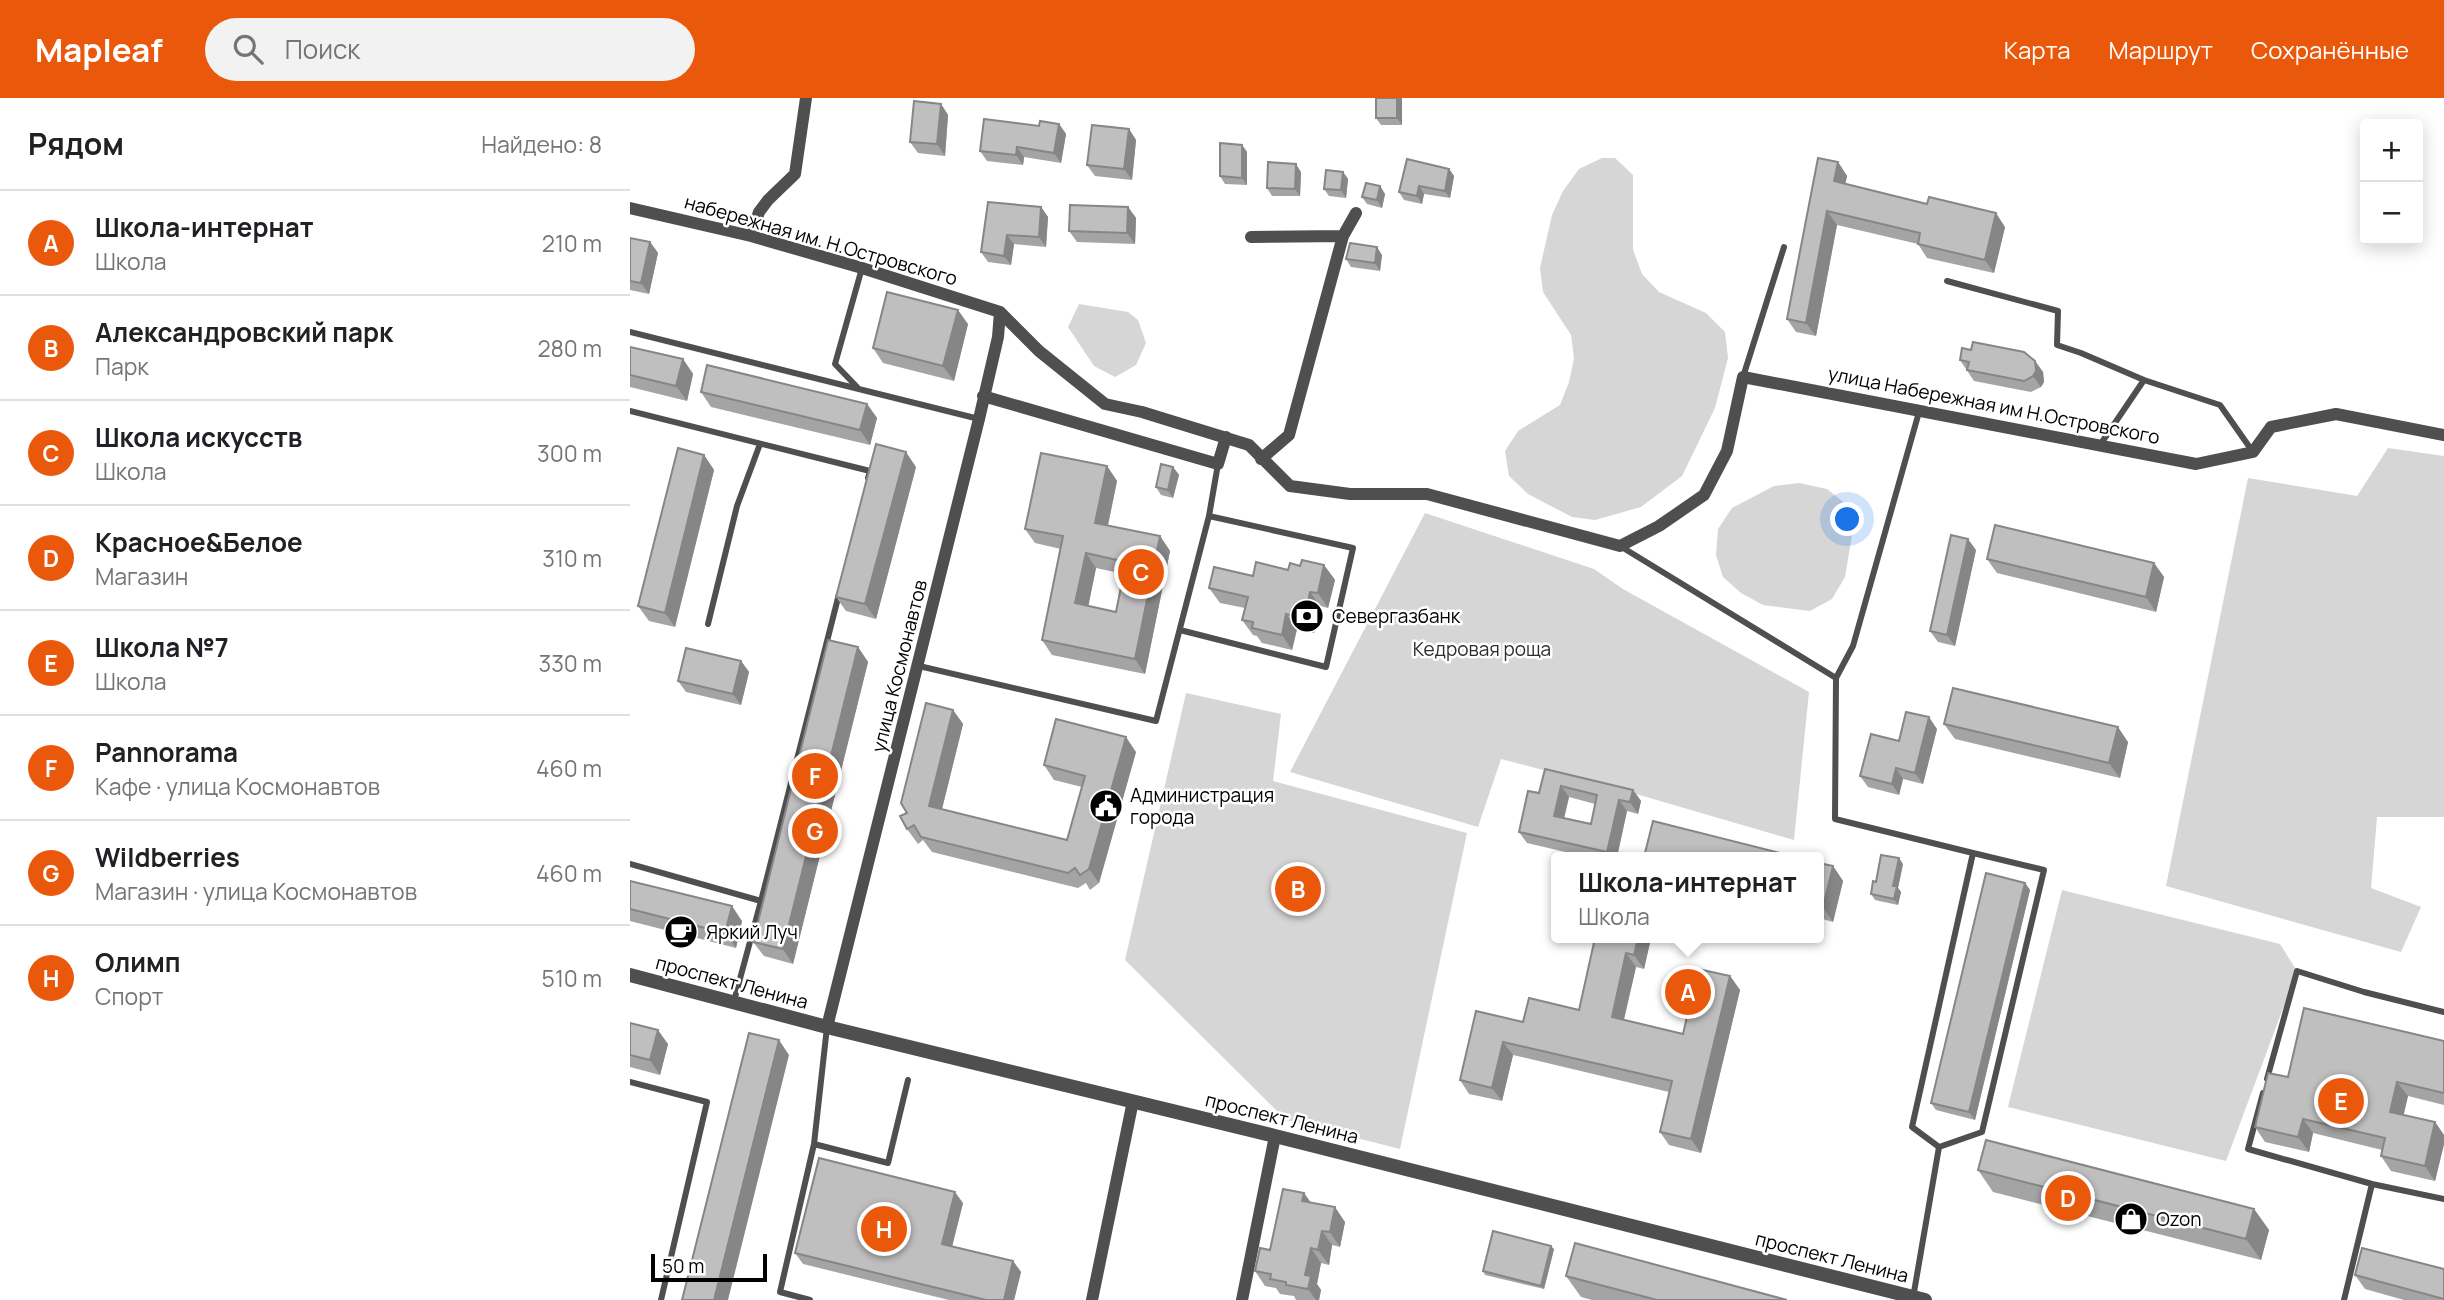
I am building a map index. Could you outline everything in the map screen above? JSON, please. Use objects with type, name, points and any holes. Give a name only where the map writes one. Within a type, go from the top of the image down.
[{"type":"street","points":[[751,236],[759,212],[795,174],[806,98]]},
{"type":"street","name":"набережная им. Н.Островского","points":[[630,208],[751,236],[1000,312]]},
{"type":"street","points":[[1261,459],[1289,435],[1343,236],[1356,213]]},
{"type":"street","points":[[1251,237],[1343,236]]},
{"type":"street","points":[[1000,312],[1039,351],[1105,404],[1142,412],[1249,445],[1290,486],[1350,494],[1427,494],[1620,546],[1659,526],[1704,495],[1727,452],[1743,377]]},
{"type":"street","name":"улица Космонавтов","points":[[827,1027],[979,419],[998,337],[1000,312]]},
{"type":"street","name":"улица Набережная им Н.Островского","points":[[1743,377],[2196,464],[2253,452]]},
{"type":"street","points":[[983,396],[1218,464],[1226,438]]},
{"type":"street","points":[[2253,452],[2271,426],[2336,414],[2444,435]]},
{"type":"street","name":"проспект Ленина","points":[[630,975],[827,1027],[1275,1136],[1917,1299]]},
{"type":"street","points":[[1092,1300],[1133,1101]]},
{"type":"street","points":[[1242,1300],[1275,1136]]},
{"type":"lane","points":[[1743,377],[1784,247]]},
{"type":"lane","points":[[857,387],[835,364],[862,268]]},
{"type":"lane","points":[[1947,281],[2058,311],[2057,345],[2144,380],[2220,405],[2253,452]]},
{"type":"lane","points":[[630,332],[979,419]]},
{"type":"lane","points":[[2100,445],[2144,380]]},
{"type":"lane","points":[[1920,410],[1853,646],[1836,678],[1835,819],[2045,870],[1982,1132],[1940,1147]]},
{"type":"lane","points":[[630,411],[870,471],[867,484]]},
{"type":"lane","points":[[708,624],[737,506],[760,444]]},
{"type":"lane","points":[[919,666],[1156,721],[1209,516],[1218,464]]},
{"type":"lane","points":[[1180,630],[1326,667],[1353,548],[1209,516]]},
{"type":"lane","points":[[1620,546],[1836,678]]},
{"type":"lane","points":[[734,1003],[839,592]]},
{"type":"lane","points":[[1940,1147],[1912,1127],[1973,853]]},
{"type":"lane","points":[[630,864],[761,901]]},
{"type":"lane","points":[[2444,1012],[2364,992],[2297,971],[2248,1149],[2372,1184],[2444,1199]]},
{"type":"lane","points":[[810,1300],[779,1292],[814,1144],[827,1027]]},
{"type":"lane","points":[[814,1144],[888,1163],[908,1080]]},
{"type":"lane","points":[[630,1082],[707,1102],[661,1300]]},
{"type":"lane","points":[[1917,1299],[1940,1147]]},
{"type":"lane","points":[[2344,1300],[2372,1184]]},
{"type":"lane","points":[[2356,1252],[2368,1255]]},
{"type":"green space","points":[[1602,158],[1615,158],[1633,175],[1633,250],[1642,274],[1659,292],[1706,313],[1725,332],[1728,358],[1715,408],[1682,476],[1641,507],[1595,520],[1572,517],[1528,494],[1509,476],[1505,451],[1518,431],[1560,405],[1569,382],[1574,358],[1571,335],[1543,292],[1540,268],[1552,215],[1563,191],[1579,169]]},
{"type":"green space","points":[[1079,304],[1128,312],[1138,320],[1146,343],[1136,365],[1115,377],[1094,366],[1068,327]]},
{"type":"green space","points":[[2388,448],[2444,456],[2444,817],[2377,817],[2371,888],[2421,907],[2401,952],[2166,886],[2248,478],[2357,496]]},
{"type":"green space","points":[[1799,483],[1827,489],[1847,505],[1853,529],[1845,577],[1832,599],[1810,611],[1763,605],[1741,593],[1723,577],[1716,555],[1718,529],[1732,508],[1774,486]]},
{"type":"green space","name":"Кедровая роща","points":[[1425,513],[1594,569],[1623,589],[1809,692],[1794,840],[1643,796],[1501,759],[1478,827],[1290,772]]},
{"type":"green space","points":[[1186,693],[1281,714],[1273,781],[1467,833],[1400,1149],[1286,1120],[1125,960]]},
{"type":"green space","points":[[2062,890],[2280,944],[2297,971],[2226,1161],[2008,1107]]},
{"type":"building","points":[[1376,98],[1397,98],[1397,118],[1376,118]]},
{"type":"building","points":[[914,101],[941,104],[937,144],[910,142]]},
{"type":"building","points":[[984,119],[1039,126],[1040,121],[1059,124],[1054,153],[1017,147],[1016,155],[980,151]]},
{"type":"building","points":[[1092,125],[1129,129],[1124,169],[1087,165]]},
{"type":"building","points":[[1220,143],[1242,145],[1242,178],[1220,176]]},
{"type":"building","points":[[1818,158],[1838,162],[1834,181],[1927,204],[1929,197],[1996,213],[1985,260],[1918,244],[1920,233],[1827,211],[1806,323],[1787,319]]},
{"type":"building","points":[[1407,159],[1449,169],[1445,191],[1419,186],[1417,196],[1399,192]]},
{"type":"building","points":[[1268,162],[1296,164],[1295,189],[1267,188]]},
{"type":"building","points":[[1326,170],[1343,172],[1341,190],[1324,189]]},
{"type":"building","points":[[1366,183],[1380,186],[1377,200],[1362,197]]},
{"type":"building","points":[[988,202],[1041,207],[1039,237],[1007,235],[1004,256],[981,252]]},
{"type":"building","points":[[1070,205],[1128,207],[1127,233],[1069,231]]},
{"type":"building","points":[[630,238],[650,242],[641,283],[630,281]]},
{"type":"building","points":[[1350,243],[1377,247],[1375,263],[1346,259]]},
{"type":"building","points":[[887,292],[958,310],[943,366],[873,348]]},
{"type":"building","points":[[1973,342],[2024,352],[2035,361],[2036,371],[2024,381],[1967,370],[1969,362],[1960,360],[1962,348],[1971,350]]},
{"type":"building","points":[[630,347],[683,359],[676,386],[630,375]]},
{"type":"building","points":[[707,365],[867,404],[860,430],[701,392]]},
{"type":"building","points":[[876,444],[906,452],[865,604],[836,597]]},
{"type":"building","points":[[678,448],[704,455],[665,613],[638,606]]},
{"type":"building","points":[[1041,453],[1107,466],[1095,523],[1160,536],[1135,659],[1042,640],[1063,536],[1025,529]],"holes":[[[1086,553],[1126,562],[1116,612],[1075,603]]]},
{"type":"building","points":[[1161,464],[1173,467],[1168,490],[1156,487]]},
{"type":"building","points":[[1995,525],[2154,563],[2146,597],[1987,559]]},
{"type":"building","points":[[1951,535],[1968,539],[1947,635],[1930,631]]},
{"type":"building","points":[[1302,560],[1324,565],[1318,593],[1310,592],[1304,618],[1286,614],[1282,635],[1252,628],[1253,622],[1242,620],[1248,597],[1209,588],[1214,567],[1253,576],[1256,562],[1288,570],[1290,563],[1300,566]]},
{"type":"building","points":[[828,640],[858,647],[783,949],[753,942]]},
{"type":"building","points":[[686,648],[741,661],[733,694],[678,681]]},
{"type":"building","points":[[1953,688],[2118,727],[2109,763],[1944,724]]},
{"type":"building","points":[[926,703],[953,710],[929,806],[1067,840],[1085,776],[1044,765],[1056,719],[1126,737],[1089,869],[1080,875],[1075,868],[1068,873],[921,837],[914,825],[907,829],[900,816],[907,813],[901,803]]},
{"type":"building","points":[[1906,712],[1929,717],[1915,773],[1896,768],[1892,784],[1860,776],[1871,734],[1899,741]]},
{"type":"building","points":[[1545,769],[1633,790],[1630,802],[1619,800],[1607,852],[1519,832],[1528,791],[1539,793]],"holes":[[[1561,786],[1597,795],[1591,824],[1554,816]]]},
{"type":"building","points":[[1653,821],[1776,852],[1645,852]]},
{"type":"building","points":[[1881,855],[1899,858],[1893,886],[1897,886],[1894,899],[1871,894]]},
{"type":"building","points":[[1824,864],[1833,866],[1824,903]]},
{"type":"building","points":[[1986,873],[2025,883],[1969,1112],[1931,1103]]},
{"type":"building","points":[[630,881],[732,906],[725,933],[630,909]]},
{"type":"building","points":[[1594,943],[1637,943],[1634,955],[1626,953],[1612,1017],[1683,1034],[1698,969],[1730,976],[1691,1139],[1660,1132],[1672,1081],[1503,1042],[1492,1088],[1460,1080],[1476,1011],[1523,1022],[1529,998],[1579,1010]]},
{"type":"building","points":[[2304,1008],[2444,1041],[2444,1093],[2397,1082],[2390,1112],[2435,1122],[2425,1166],[2381,1156],[2385,1138],[2303,1119],[2298,1137],[2255,1127],[2268,1073],[2288,1077]]},
{"type":"building","points":[[630,1023],[658,1030],[650,1060],[630,1055]]},
{"type":"building","points":[[749,1033],[779,1040],[714,1300],[682,1300]]},
{"type":"building","points":[[1986,1140],[2254,1209],[2246,1239],[1978,1170]]},
{"type":"building","points":[[819,1158],[955,1192],[942,1244],[1013,1261],[1004,1300],[986,1300],[795,1253]]},
{"type":"building","points":[[1283,1189],[1304,1193],[1302,1201],[1335,1207],[1330,1232],[1322,1231],[1318,1250],[1311,1248],[1305,1275],[1311,1276],[1308,1289],[1286,1285],[1286,1282],[1270,1279],[1271,1274],[1255,1271],[1260,1248],[1270,1250]]},
{"type":"building","points":[[1493,1231],[1551,1246],[1541,1286],[1483,1271]]},
{"type":"building","points":[[1575,1243],[1787,1300],[1657,1300],[1566,1276]]},
{"type":"building","points":[[2362,1248],[2444,1269],[2444,1299],[2355,1275]]},
{"type":"place","name":"Школа искусcтв","points":[[1141,572]]},
{"type":"place","name":"Севергазбанк","points":[[1307,616]]},
{"type":"place","name":"Pannorama","points":[[815,776]]},
{"type":"place","name":"Администрация города","points":[[1106,806]]},
{"type":"place","name":"Wildberries","points":[[815,831]]},
{"type":"place","name":"Александровский парк","points":[[1298,889]]},
{"type":"place","name":"Яркий Луч","points":[[681,932]]},
{"type":"place","name":"Школа-интернат","points":[[1688,992]]},
{"type":"place","name":"Школа №7","points":[[2341,1101]]},
{"type":"place","name":"Красное&Белое","points":[[2068,1198]]},
{"type":"place","name":"Ozon","points":[[2131,1219]]},
{"type":"place","name":"Олимп","points":[[884,1229]]}]
